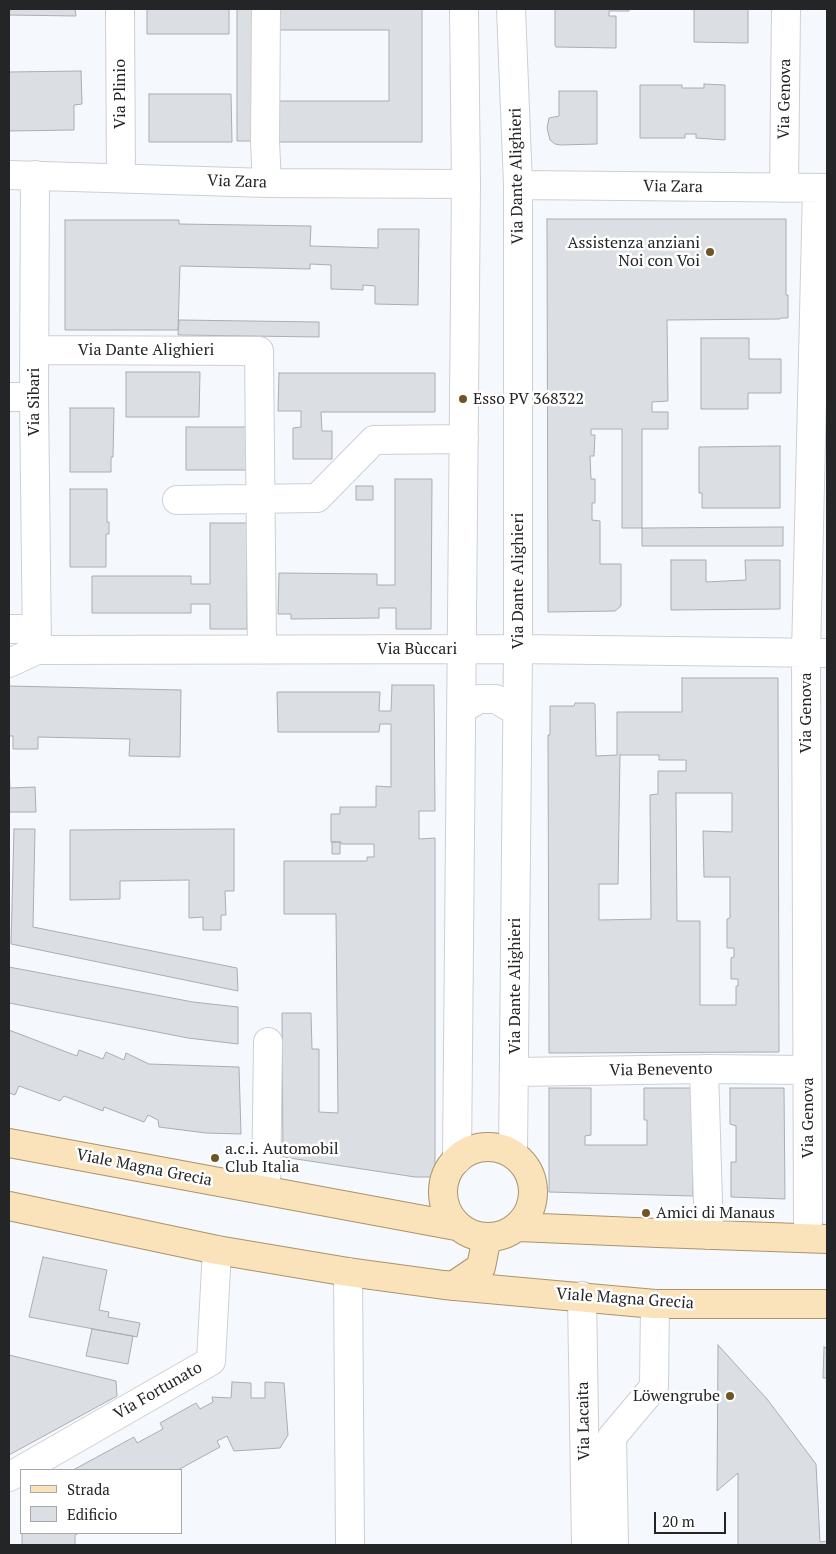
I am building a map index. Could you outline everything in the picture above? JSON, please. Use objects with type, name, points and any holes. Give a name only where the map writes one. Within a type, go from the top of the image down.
[{"type":"main road","name":"Viale Magna Grecia","points":[[9,1143],[456,1226],[476,1237],[487,1237]]},
{"type":"main road","points":[[456,1226],[445,1208],[442,1188],[449,1168],[465,1153],[478,1148],[492,1147],[513,1154],[526,1169],[533,1189],[530,1209],[518,1227]]},
{"type":"main road","name":"Viale Magna Grecia","points":[[9,1206],[217,1250],[348,1272],[453,1286],[655,1304],[827,1304]]},
{"type":"main road","points":[[453,1286],[481,1267],[487,1237],[500,1236],[518,1227],[818,1239]]},
{"type":"street","name":"Via Plinio","points":[[120,9],[121,178]]},
{"type":"street","points":[[266,9],[265,142],[267,183]]},
{"type":"street","points":[[457,1160],[466,184],[464,9]]},
{"type":"street","name":"Via Dante Alighieri","points":[[512,9],[518,185],[518,649],[513,1154]]},
{"type":"street","name":"Via Genova","points":[[784,188],[786,9]]},
{"type":"street","name":"Via Zara","points":[[9,175],[267,183],[466,184]]},
{"type":"street","name":"Via Sibari","points":[[35,175],[35,350],[21,397],[37,640]]},
{"type":"street","name":"Via Zara","points":[[518,185],[822,188]]},
{"type":"street","name":"Via Genova","points":[[818,1239],[807,1070],[816,653],[822,188]]},
{"type":"street","name":"Via Dante Alighieri","points":[[35,350],[259,351],[262,648]]},
{"type":"street","points":[[178,500],[317,498],[374,440],[464,439]]},
{"type":"street","name":"Via Bùccari","points":[[9,629],[37,640],[262,648],[816,653]]},
{"type":"street","name":"Via Bùccari","points":[[9,663],[37,640]]},
{"type":"street","points":[[462,710],[479,699],[496,699],[516,711]]},
{"type":"street","points":[[266,1190],[268,1042]]},
{"type":"street","points":[[704,1069],[709,1235]]},
{"type":"street","name":"Via Benevento","points":[[515,1072],[704,1069],[807,1070]]},
{"type":"street","name":"Via Fortunato","points":[[23,1469],[211,1361],[217,1250]]},
{"type":"street","points":[[348,1272],[350,1545]]},
{"type":"street","name":"Via Lacaita","points":[[582,1296],[586,1545]]},
{"type":"street","points":[[614,1545],[612,1437],[654,1387],[655,1304]]},
{"type":"street","name":"Via Fortunato","points":[[9,1477],[20,1471]]},
{"type":"building","points":[[9,9],[75,9],[76,16],[9,15]]},
{"type":"building","points":[[147,9],[229,9],[229,34],[147,34]]},
{"type":"building","points":[[237,9],[255,9],[255,141],[237,141]]},
{"type":"building","points":[[276,9],[422,9],[422,142],[276,142],[276,101],[389,101],[389,30],[276,30]]},
{"type":"building","points":[[555,9],[629,9],[629,11],[609,11],[609,16],[616,16],[616,48],[556,47]]},
{"type":"building","points":[[694,9],[748,9],[748,43],[694,42]]},
{"type":"building","points":[[81,71],[82,104],[74,105],[74,130],[9,131],[9,72]]},
{"type":"building","points":[[704,84],[725,85],[725,140],[696,138],[696,134],[685,134],[685,138],[640,138],[640,85],[682,85],[682,88],[704,88]]},
{"type":"building","points":[[559,91],[597,91],[597,144],[560,145],[550,140],[547,128],[549,118],[559,116]]},
{"type":"building","points":[[149,94],[231,94],[232,142],[149,142]]},
{"type":"building","points":[[547,219],[786,219],[786,295],[788,295],[788,318],[667,320],[668,401],[652,402],[652,412],[668,412],[668,429],[642,429],[642,528],[622,528],[622,429],[591,429],[591,435],[595,435],[594,456],[590,456],[591,479],[595,479],[595,503],[592,503],[592,520],[600,521],[600,564],[621,564],[621,606],[615,611],[548,612]]},
{"type":"building","points":[[65,220],[179,220],[179,224],[311,226],[310,246],[378,248],[378,229],[419,229],[418,305],[375,304],[375,286],[363,285],[363,290],[331,289],[331,265],[310,264],[310,269],[180,266],[178,330],[65,330]]},
{"type":"building","points":[[179,320],[319,322],[319,337],[178,335]]},
{"type":"building","points":[[701,338],[749,338],[749,359],[781,359],[781,393],[748,393],[748,409],[701,409]]},
{"type":"building","points":[[126,372],[200,372],[199,417],[126,417]]},
{"type":"building","points":[[279,373],[435,373],[435,412],[321,412],[322,431],[332,431],[332,459],[293,459],[293,428],[301,427],[301,411],[278,411]]},
{"type":"building","points":[[70,408],[114,408],[111,472],[70,472]]},
{"type":"building","points":[[186,427],[252,427],[252,470],[186,470]]},
{"type":"building","points":[[780,446],[780,508],[702,508],[702,493],[699,493],[699,447]]},
{"type":"building","points":[[395,479],[432,479],[431,629],[396,629],[396,608],[379,608],[379,618],[291,619],[291,614],[278,614],[279,573],[377,574],[377,585],[395,585]]},
{"type":"building","points":[[356,486],[373,486],[373,500],[356,500]]},
{"type":"building","points":[[70,489],[107,489],[109,534],[106,534],[106,567],[70,567]]},
{"type":"building","points":[[210,523],[247,523],[247,629],[210,629],[210,604],[191,604],[191,613],[92,613],[92,576],[191,576],[191,584],[210,584]]},
{"type":"building","points":[[783,527],[783,546],[642,546],[642,528]]},
{"type":"building","points":[[671,560],[706,560],[706,582],[746,580],[745,560],[780,560],[780,609],[671,610]]},
{"type":"building","points":[[682,678],[778,678],[779,1052],[549,1053],[548,735],[550,735],[550,706],[574,706],[575,703],[595,704],[596,756],[617,755],[617,712],[682,712]],"holes":[[[620,755],[659,755],[659,760],[686,760],[686,771],[658,771],[658,794],[650,795],[651,919],[599,920],[599,884],[618,884]],[[676,793],[732,793],[732,832],[703,831],[704,877],[730,877],[730,918],[727,919],[727,948],[734,948],[734,957],[731,958],[731,979],[738,979],[736,1005],[700,1005],[700,921],[677,921]]]},
{"type":"building","points":[[392,685],[434,685],[435,811],[419,811],[419,839],[435,838],[435,1177],[415,1177],[283,1157],[282,1013],[311,1013],[312,1049],[319,1049],[319,1112],[338,1113],[336,914],[284,914],[284,861],[367,861],[367,857],[374,857],[374,844],[341,844],[341,842],[331,842],[331,814],[340,814],[340,807],[376,807],[376,786],[391,787],[391,724],[380,724],[379,732],[278,732],[277,692],[380,692],[379,711],[391,711]]},
{"type":"building","points":[[9,686],[181,690],[180,757],[129,756],[130,739],[38,737],[38,749],[13,749],[13,736],[9,736]]},
{"type":"building","points":[[9,767],[10,788],[35,787],[36,812],[9,812]]},
{"type":"building","points":[[14,829],[35,829],[33,927],[237,968],[238,991],[11,944]]},
{"type":"building","points":[[234,829],[234,891],[225,891],[226,915],[221,915],[221,930],[203,930],[203,917],[189,918],[189,880],[120,881],[120,899],[70,900],[70,830]]},
{"type":"building","points":[[332,842],[340,842],[340,854],[332,854]]},
{"type":"building","points":[[9,967],[193,1002],[238,1007],[238,1044],[188,1038],[9,1003]]},
{"type":"building","points":[[9,1030],[77,1056],[79,1050],[103,1059],[106,1052],[124,1060],[126,1053],[149,1064],[239,1067],[241,1134],[206,1133],[159,1127],[158,1120],[148,1115],[144,1122],[104,1107],[103,1111],[64,1096],[60,1101],[19,1086],[15,1095],[9,1093]]},
{"type":"building","points":[[549,1088],[591,1088],[591,1135],[585,1136],[585,1145],[647,1145],[647,1120],[644,1120],[644,1088],[693,1088],[693,1196],[549,1192]]},
{"type":"building","points":[[730,1088],[784,1088],[785,1199],[731,1197],[731,1162],[736,1162],[736,1126],[730,1124]]},
{"type":"building","points":[[43,1257],[107,1270],[99,1310],[109,1312],[108,1317],[140,1323],[137,1337],[29,1317]]},
{"type":"building","points":[[92,1329],[133,1336],[128,1364],[86,1356]]},
{"type":"building","points":[[718,1345],[767,1399],[816,1464],[820,1542],[827,1541],[827,1545],[738,1545],[738,1473],[717,1491]]},
{"type":"building","points":[[824,1347],[827,1348],[827,1378],[823,1378]]},
{"type":"building","points":[[9,1355],[116,1381],[117,1396],[9,1455]]},
{"type":"building","points":[[232,1382],[251,1383],[251,1398],[265,1398],[265,1382],[284,1383],[288,1435],[280,1448],[234,1451],[227,1436],[217,1441],[220,1447],[180,1469],[75,1469],[134,1437],[137,1443],[163,1429],[160,1423],[196,1403],[200,1409],[213,1402],[212,1397],[231,1398]]},
{"type":"building","points":[[22,1534],[77,1534],[75,1535],[75,1545],[22,1545]]},
{"type":"place","name":"Assistenza anziani Noi con Voi","points":[[710,252]]},
{"type":"place","name":"Esso PV 368322","points":[[463,399]]},
{"type":"place","name":"a.c.i. Automobil Club Italia","points":[[215,1158]]},
{"type":"place","name":"Amici di Manaus","points":[[646,1213]]},
{"type":"place","name":"Löwengrube","points":[[730,1396]]}]
